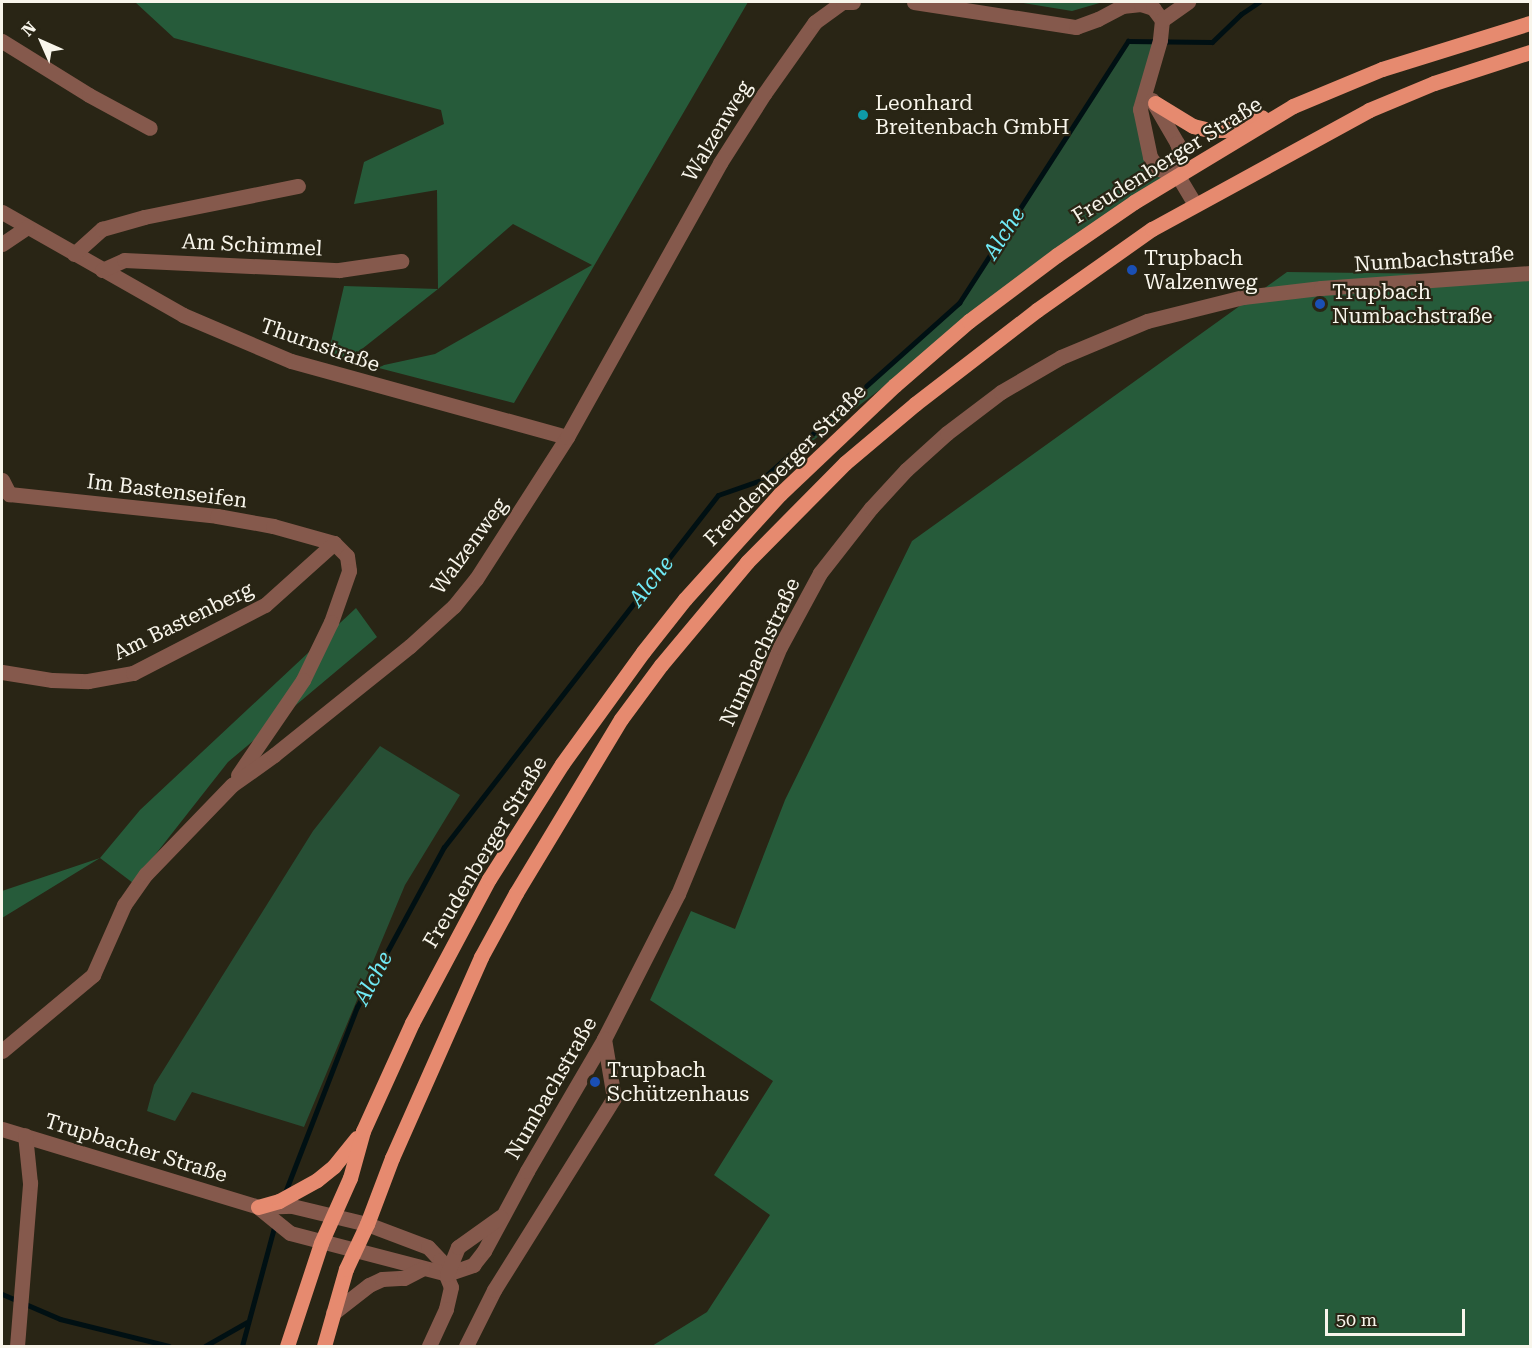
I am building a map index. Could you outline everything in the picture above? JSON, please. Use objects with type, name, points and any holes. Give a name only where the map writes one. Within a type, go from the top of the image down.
[{"type":"main road","name":"Freudenberger Straße","points":[[287,1347],[321,1243],[350,1178],[363,1131],[412,1023],[494,870],[601,707],[685,599],[780,494],[895,385],[969,321],[1057,255],[1178,176],[1293,106],[1382,69],[1530,23]]},
{"type":"main road","name":"Freudenberger Straße","points":[[324,1347],[341,1283],[392,1158],[472,977],[516,893],[621,719],[696,622],[796,509],[845,463],[915,404],[1037,310],[1152,229],[1369,110],[1434,83],[1530,51]]},
{"type":"main road","points":[[1151,99],[1193,126],[1209,130],[1225,130],[1293,106]]},
{"type":"main road","points":[[258,1208],[295,1199],[333,1166],[363,1131]]},
{"type":"street","name":"Walzenweg","points":[[2,1051],[93,975],[129,897],[146,874],[232,785],[274,755],[410,646],[454,606],[476,579],[567,437],[720,163],[764,94],[802,36],[815,22],[843,2],[853,2]]},
{"type":"street","points":[[914,2],[1076,27],[1098,19],[1122,6],[1141,4],[1153,8],[1162,20]]},
{"type":"street","points":[[1178,176],[1181,156],[1151,99],[1149,72],[1156,53],[1162,20],[1188,2]]},
{"type":"street","points":[[2,42],[89,95],[150,128]]},
{"type":"street","points":[[1151,99],[1140,109],[1150,158],[1159,169],[1178,176],[1196,204]]},
{"type":"street","points":[[74,255],[102,229],[144,217],[298,186]]},
{"type":"street","name":"Thurnstraße","points":[[2,212],[183,315],[291,361],[567,437]]},
{"type":"street","points":[[2,244],[27,228]]},
{"type":"street","name":"Am Schimmel","points":[[102,270],[124,260],[339,270],[401,261]]},
{"type":"street","name":"Numbachstraße","points":[[447,1274],[473,1265],[484,1251],[604,1039],[678,894],[780,647],[820,573],[871,508],[906,470],[947,433],[1001,392],[1060,357],[1147,321],[1243,297],[1321,288],[1530,273]]},
{"type":"street","name":"Im Bastenseifen","points":[[2,480],[9,494],[217,516],[283,528],[333,543]]},
{"type":"street","points":[[232,785],[303,680],[331,622],[349,571],[347,556],[333,543]]},
{"type":"street","name":"Am Bastenberg","points":[[2,672],[52,680],[87,681],[133,673],[265,605],[333,543]]},
{"type":"street","points":[[466,1347],[494,1290],[614,1098],[604,1039]]},
{"type":"street","name":"Trupbacher Straße","points":[[2,1129],[258,1208],[290,1233],[321,1243]]},
{"type":"street","points":[[17,1347],[30,1184],[25,1135]]},
{"type":"street","points":[[295,1199],[333,1216],[367,1224],[428,1247],[440,1260],[451,1287],[450,1296],[429,1347]]},
{"type":"street","name":"Numbachstraße","points":[[447,1274],[458,1247],[504,1213]]},
{"type":"street","points":[[321,1243],[356,1248],[422,1269],[447,1274]]},
{"type":"street","points":[[333,1313],[369,1285],[382,1279],[404,1278],[422,1269]]},
{"type":"green space","points":[[135,2],[748,2],[514,403],[375,367],[435,354],[592,265],[513,224],[438,289],[437,190],[354,204],[364,162],[444,124],[441,110],[174,38]]},
{"type":"green space","points":[[1017,2],[1103,2],[1072,11]]},
{"type":"green space","points":[[1160,40],[1146,94],[1150,157],[1178,176],[1057,255],[761,480],[959,303],[1128,41]]},
{"type":"green space","points":[[1287,272],[1530,275],[1530,1346],[652,1346],[707,1312],[770,1215],[714,1175],[773,1081],[650,1000],[691,911],[735,929],[785,800],[912,541]]},
{"type":"green space","points":[[344,286],[438,289],[348,360],[328,355]]},
{"type":"green space","points":[[356,608],[377,637],[228,762],[133,883],[100,858],[140,810]]},
{"type":"green space","points":[[380,746],[460,795],[405,885],[304,1127],[192,1092],[175,1121],[147,1111],[154,1085],[313,831]]},
{"type":"green space","points":[[100,858],[2,918],[2,891]]},
{"type":"waterway","name":"Alche","points":[[284,1195],[357,1007],[444,847],[718,495],[761,480],[959,303],[1128,41],[1212,42],[1241,14],[1259,2]]},
{"type":"waterway","name":"Alche","points":[[242,1346],[275,1224]]},
{"type":"waterway","points":[[2,1294],[60,1319],[169,1346]]},
{"type":"waterway","points":[[205,1346],[247,1322]]},
{"type":"place","name":"Leonhard Breitenbach GmbH","points":[[863,115]]},
{"type":"place","name":"Trupbach Walzenweg","points":[[1132,270]]},
{"type":"place","name":"Trupbach Numbachstraße","points":[[1320,304]]},
{"type":"place","name":"Trupbach Schützenhaus","points":[[595,1082]]}]
